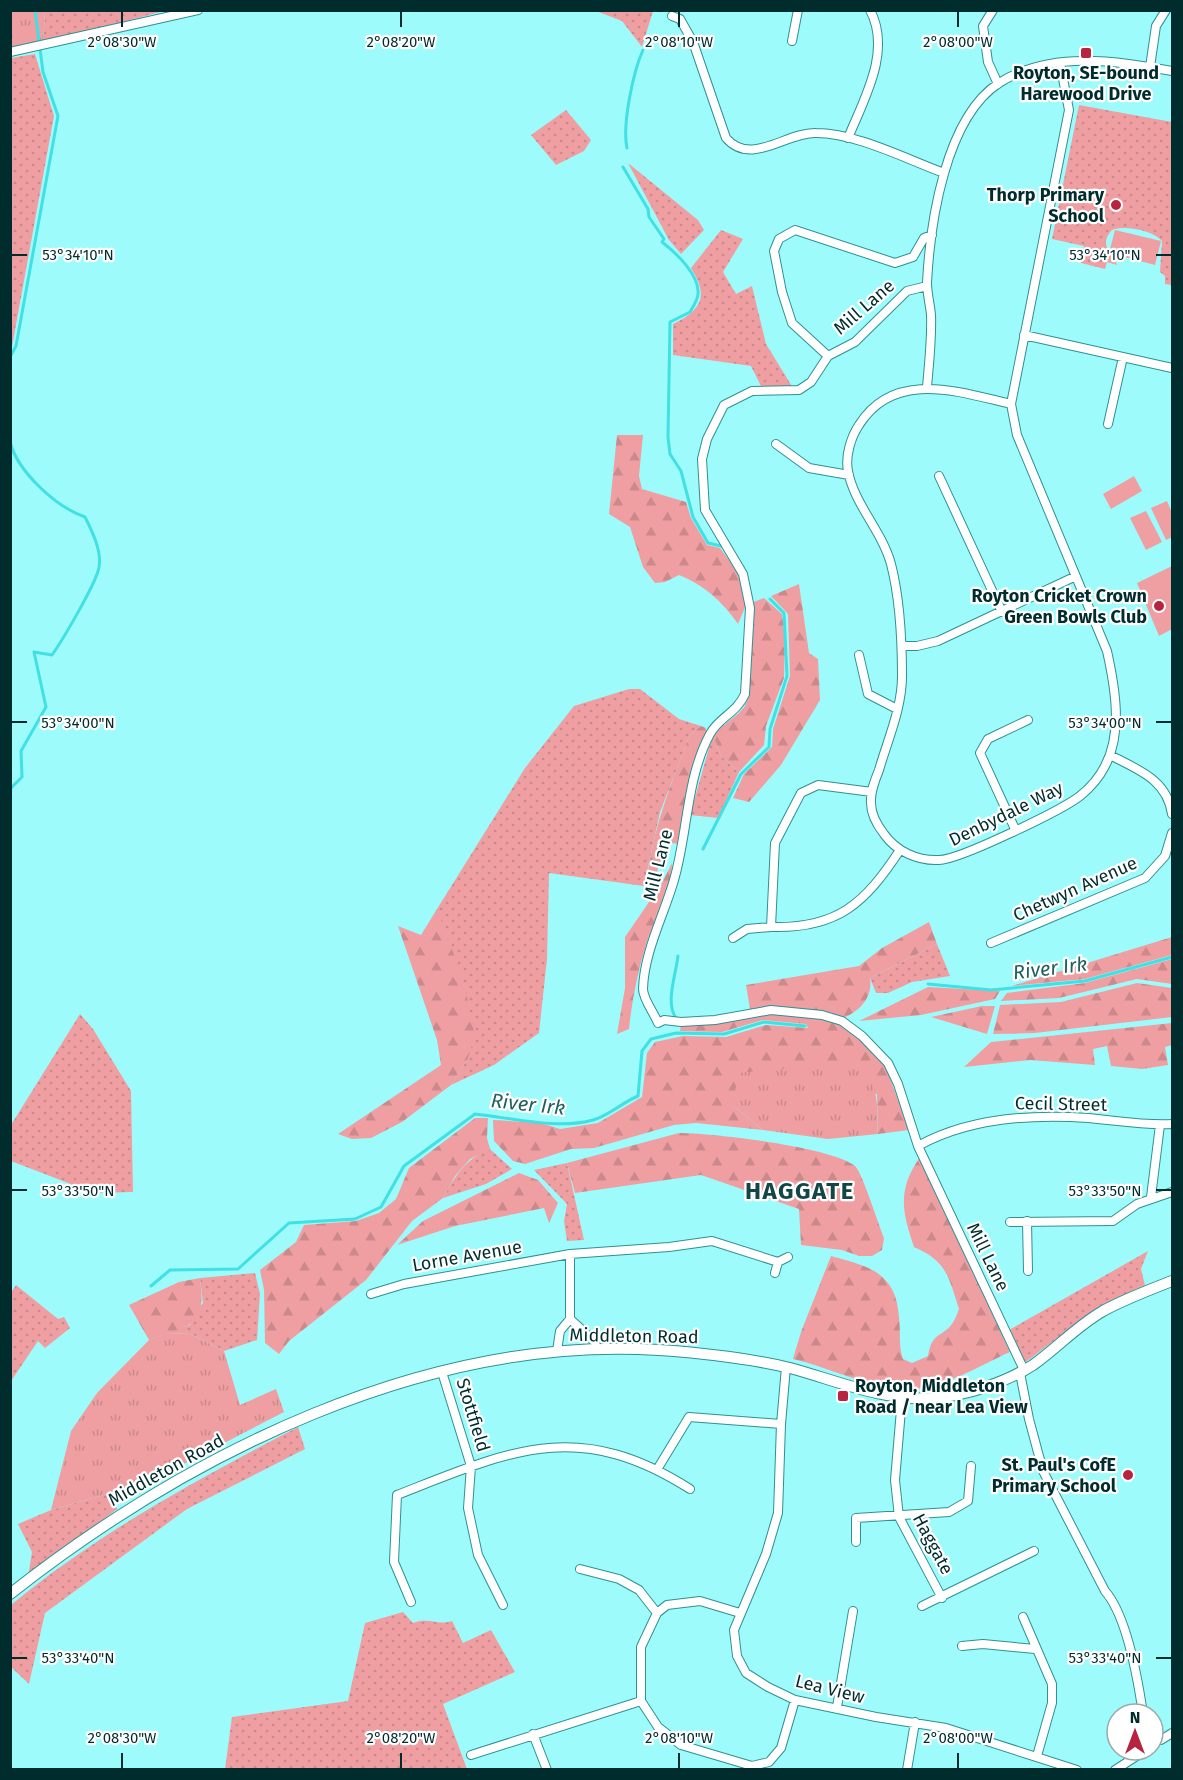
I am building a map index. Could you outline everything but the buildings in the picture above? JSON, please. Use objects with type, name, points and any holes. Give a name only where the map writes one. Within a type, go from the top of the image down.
[{"type":"main road","name":"Middleton Road","points":[[10,1594],[117,1516],[214,1460],[294,1423],[380,1390],[442,1372],[557,1351],[597,1349],[668,1351],[720,1356],[786,1367],[902,1398],[933,1398],[980,1388],[1022,1371],[1104,1311],[1173,1281]]},
{"type":"street","points":[[10,52],[198,10]]},
{"type":"street","points":[[792,41],[798,10]]},
{"type":"street","points":[[848,138],[872,77],[879,48],[878,25],[870,10]]},
{"type":"street","points":[[993,10],[983,26],[988,62],[998,84]]},
{"type":"street","points":[[1150,67],[1156,26],[1166,10]]},
{"type":"street","points":[[672,16],[680,19],[693,42],[726,138],[734,147],[748,150],[814,132],[848,138],[944,173]]},
{"type":"street","points":[[927,387],[931,339],[927,286],[932,235],[944,173],[963,127],[998,84],[1028,71],[1060,63],[1100,60],[1173,71]]},
{"type":"street","points":[[733,938],[747,929],[807,926],[843,913],[870,891],[900,850],[885,837],[875,820],[870,802],[902,693],[902,646],[891,566],[849,475],[849,450],[864,417],[887,398],[906,390],[927,387],[1011,404],[1069,111],[1060,63]]},
{"type":"street","points":[[828,356],[792,323],[782,292],[774,251],[779,239],[795,230],[895,263],[913,257],[924,238],[932,235]]},
{"type":"street","name":"Mill Lane","points":[[927,286],[908,291],[855,342],[828,356],[811,382],[799,390],[752,392],[724,405],[707,439],[702,459],[705,510],[743,574],[750,608],[746,694],[739,707],[714,727],[705,745],[688,807],[674,880],[648,962],[643,992],[658,1023],[664,1020],[715,1020],[771,1010],[812,1014],[842,1021],[862,1036],[888,1063],[898,1083],[918,1146],[1022,1371],[1029,1419],[1043,1471],[1105,1591],[1115,1602],[1138,1679],[1141,1702]]},
{"type":"street","points":[[1024,335],[1173,368]]},
{"type":"street","points":[[1108,424],[1123,357]]},
{"type":"street","name":"Denbydale Way","points":[[900,850],[918,858],[948,860],[968,853],[1078,798],[1100,775],[1110,755],[1115,730],[1111,669],[1107,651],[1074,577],[1017,435],[1011,404]]},
{"type":"street","points":[[776,444],[809,468],[849,475]]},
{"type":"street","points":[[939,477],[1002,612]]},
{"type":"street","points":[[902,646],[917,646],[938,641],[1074,577]]},
{"type":"street","points":[[859,655],[868,694],[897,709]]},
{"type":"street","points":[[1015,829],[980,753],[988,739],[1028,720]]},
{"type":"street","points":[[1110,755],[1157,780],[1169,801],[1173,814]]},
{"type":"street","points":[[771,927],[775,843],[801,793],[818,785],[872,792]]},
{"type":"street","name":"Chetwyn Avenue","points":[[991,943],[1137,883],[1169,858],[1173,833]]},
{"type":"street","name":"Cecil Street","points":[[918,1146],[939,1134],[997,1120],[1030,1117],[1071,1117],[1160,1125],[1173,1124]]},
{"type":"street","points":[[1151,1197],[1160,1125]]},
{"type":"street","points":[[1010,1222],[1113,1221],[1151,1197],[1173,1192]]},
{"type":"street","points":[[1027,1221],[1028,1271]]},
{"type":"street","name":"Lorne Avenue","points":[[371,1294],[404,1284],[570,1254],[669,1247],[712,1241],[778,1262]]},
{"type":"street","points":[[557,1351],[560,1331],[570,1319],[570,1254]]},
{"type":"street","points":[[775,1273],[778,1262],[788,1257]]},
{"type":"street","points":[[570,1319],[596,1342],[597,1349]]},
{"type":"street","name":"Lea View","points":[[786,1367],[781,1424],[778,1514],[766,1554],[734,1630],[737,1656],[746,1673],[795,1700],[876,1717],[946,1728],[1077,1770]]},
{"type":"street","name":"Stottfield","points":[[442,1372],[471,1466],[468,1508],[478,1555],[503,1605]]},
{"type":"street","name":"Haggate","points":[[902,1398],[895,1480],[899,1517],[942,1598]]},
{"type":"street","points":[[658,1468],[689,1418],[781,1424]]},
{"type":"street","points":[[411,1602],[394,1562],[397,1495],[471,1466],[524,1449],[553,1446],[607,1451],[658,1468],[690,1489]]},
{"type":"street","points":[[856,1542],[856,1518],[949,1512],[968,1501],[971,1466]]},
{"type":"street","points":[[922,1606],[1034,1551]]},
{"type":"street","points":[[580,1569],[619,1579],[639,1590],[657,1613]]},
{"type":"street","points":[[740,1612],[700,1601],[667,1605],[657,1613],[641,1647],[640,1701],[658,1727],[681,1745],[752,1766],[769,1762],[781,1748],[795,1700]]},
{"type":"street","points":[[837,1707],[853,1611]]},
{"type":"street","points":[[1023,1617],[1052,1684],[1052,1703],[1037,1756]]},
{"type":"street","points":[[962,1646],[983,1644],[1035,1649]]},
{"type":"street","points":[[471,1755],[640,1701]]},
{"type":"street","points":[[908,1770],[915,1722]]},
{"type":"street","points":[[532,1734],[547,1770]]},
{"type":"green space","points":[[11,11],[45,11],[43,43],[11,49]]},
{"type":"green space","points":[[45,11],[164,11],[43,43]]},
{"type":"green space","points":[[596,11],[653,11],[642,47],[622,21]]},
{"type":"green space","points":[[35,54],[54,116],[11,352],[11,58]]},
{"type":"green space","points":[[1079,105],[1172,122],[1172,285],[1165,284],[1165,276],[1160,272],[1162,241],[1145,231],[1124,228],[1112,230],[1106,244],[1117,265],[1107,262],[1105,269],[1081,263],[1084,246],[1052,239]]},
{"type":"green space","points":[[566,110],[591,140],[584,151],[556,165],[531,135]]},
{"type":"green space","points":[[628,163],[698,220],[704,230],[681,254],[669,240]]},
{"type":"green space","points":[[721,230],[743,239],[723,272],[736,294],[752,286],[766,344],[793,388],[761,386],[751,366],[673,355],[673,324],[691,313],[700,301],[700,287],[691,268]]},
{"type":"green space","points":[[1115,230],[1161,241],[1155,265],[1109,253]]},
{"type":"green space","points":[[617,435],[643,435],[639,476],[642,489],[686,502],[691,518],[707,545],[720,548],[737,571],[746,605],[738,624],[712,595],[688,579],[679,575],[665,582],[655,583],[643,567],[630,527],[609,514]]},
{"type":"green space","points":[[1134,476],[1142,491],[1111,509],[1103,494]]},
{"type":"green space","points":[[1167,501],[1172,513],[1172,537],[1166,540],[1151,508]]},
{"type":"green space","points":[[1146,511],[1162,542],[1146,550],[1130,518]]},
{"type":"green space","name":"Royton Cricket Crown Green Bowls Club","points":[[1172,566],[1172,629],[1159,636],[1137,583]]},
{"type":"green space","points":[[799,584],[809,653],[818,659],[820,700],[781,765],[749,802],[733,798],[744,774],[772,747],[773,729],[790,676],[788,614],[771,596]]},
{"type":"green space","points":[[764,598],[782,614],[785,640],[784,678],[766,726],[764,745],[739,772],[721,756],[713,734],[745,706],[749,694],[751,603]]},
{"type":"green space","points":[[629,689],[640,689],[679,719],[701,726],[690,735],[660,812],[644,886],[549,873],[547,959],[539,1033],[494,1065],[451,1085],[467,1060],[437,909],[525,768],[574,706]]},
{"type":"green space","points":[[701,726],[706,728],[706,732],[690,775],[678,844],[667,842],[652,886],[647,879],[664,806],[690,735]]},
{"type":"green space","points":[[713,734],[721,756],[739,772],[718,818],[690,815]]},
{"type":"green space","points":[[672,863],[666,893],[641,963],[629,1029],[617,1034],[625,988],[625,937],[662,883]]},
{"type":"green space","points":[[437,909],[464,982],[475,1036],[467,1060],[451,1085],[402,1122],[371,1138],[352,1139],[338,1134],[441,1065],[437,1040],[398,926],[421,935]]},
{"type":"green space","points":[[929,922],[937,944],[870,978],[869,991],[864,1002],[843,1018],[769,1007],[750,1009],[746,985],[859,966],[882,948]]},
{"type":"green space","points":[[1172,937],[1172,955],[1085,979],[1012,986]]},
{"type":"green space","points":[[937,944],[950,976],[912,982],[888,993],[876,993],[870,978]]},
{"type":"green space","points":[[1172,959],[1172,984],[1137,979],[1059,998],[1001,1001],[1007,993],[1085,983]]},
{"type":"green space","points":[[1137,983],[1172,988],[1172,1017],[1035,1033],[993,1034],[1000,1005],[1061,1002]]},
{"type":"green space","points":[[928,987],[1000,991],[995,999],[921,1015],[859,1021]]},
{"type":"green space","points":[[982,1006],[995,1006],[987,1034],[931,1017]]},
{"type":"green space","points":[[759,1013],[797,1014],[842,1024],[884,1062],[909,1130],[878,1134],[877,1094],[733,1106],[763,1130],[696,1123],[674,1125],[594,1148],[571,1149],[525,1164],[513,1161],[494,1141],[493,1120],[541,1123],[560,1129],[598,1123],[642,1097],[647,1053],[655,1042],[683,1036],[726,1037],[766,1025],[808,1028],[806,1024],[763,1020],[722,1032],[680,1031],[681,1025],[704,1025]]},
{"type":"green space","points":[[80,1014],[93,1029],[131,1091],[133,1192],[94,1193],[11,1161],[11,1125]]},
{"type":"green space","points":[[1172,1023],[1172,1045],[1165,1047],[1168,1065],[1142,1069],[1111,1066],[1107,1046],[1093,1049],[1095,1065],[1030,1060],[964,1067],[991,1042]]},
{"type":"green space","points":[[843,1063],[855,1066],[871,1080],[877,1100],[878,1134],[828,1139],[763,1130],[733,1106],[738,1073]]},
{"type":"green space","points":[[475,1118],[488,1118],[487,1138],[490,1149],[470,1159],[455,1176],[443,1198],[412,1221],[366,1280],[289,1341],[279,1354],[265,1343],[264,1290],[260,1270],[296,1242],[304,1225],[356,1221],[379,1213],[396,1199],[409,1168]]},
{"type":"green space","points":[[679,1133],[743,1138],[798,1147],[842,1159],[855,1166],[866,1188],[884,1238],[882,1250],[872,1256],[859,1256],[842,1250],[801,1245],[799,1209],[701,1175],[575,1193],[567,1163]]},
{"type":"green space","points":[[490,1149],[512,1169],[486,1184],[443,1198],[462,1169],[474,1157]]},
{"type":"green space","points":[[920,1157],[1010,1352],[948,1381],[910,1389],[881,1386],[793,1359],[801,1332],[831,1256],[868,1268],[878,1273],[886,1281],[897,1302],[903,1359],[912,1363],[928,1356],[934,1339],[953,1322],[959,1309],[949,1279],[934,1258],[914,1247],[907,1223],[905,1191]]},
{"type":"green space","points":[[567,1163],[584,1240],[567,1241],[564,1221],[567,1204],[534,1170]]},
{"type":"green space","points":[[519,1173],[538,1180],[558,1203],[549,1223],[544,1208],[455,1226],[397,1245],[423,1221]]},
{"type":"green space","points":[[1148,1251],[1141,1269],[1145,1285],[1098,1307],[1023,1364],[1009,1330]]},
{"type":"green space","points":[[255,1273],[260,1294],[257,1340],[224,1351],[191,1334],[166,1333],[190,1325],[203,1303],[200,1278]]},
{"type":"green space","points":[[200,1278],[202,1295],[198,1316],[185,1327],[149,1340],[129,1305],[179,1282]]},
{"type":"green space","points":[[16,1285],[58,1319],[64,1317],[70,1328],[45,1348],[38,1341],[11,1381],[11,1293]]},
{"type":"green space","points":[[166,1333],[191,1334],[224,1351],[240,1405],[276,1389],[284,1412],[172,1470],[110,1493],[51,1510],[71,1431],[97,1393],[149,1340]]},
{"type":"green space","points":[[298,1427],[305,1449],[187,1509],[45,1613],[29,1684],[11,1667],[11,1605],[78,1554],[150,1508]]},
{"type":"green space","points":[[110,1493],[117,1509],[28,1577],[32,1552],[18,1524],[51,1510]]},
{"type":"green space","points":[[403,1612],[413,1623],[452,1621],[463,1643],[491,1630],[515,1672],[443,1704],[467,1769],[225,1769],[232,1717],[348,1701],[365,1623]]},
{"type":"waterway","points":[[10,357],[16,346],[58,116],[43,72],[35,10]]},
{"type":"waterway","points":[[627,148],[626,126],[629,99],[643,50]]},
{"type":"waterway","points":[[623,167],[648,209],[649,217],[664,239],[662,242],[686,265],[698,287],[697,298],[690,312],[670,322],[668,437],[670,454],[681,471],[693,517],[708,543],[721,546]]},
{"type":"waterway","points":[[10,442],[21,465],[40,487],[62,505],[85,517],[96,541],[100,561],[97,575],[86,598],[52,655],[34,652],[46,707],[21,751],[22,777],[10,789]]},
{"type":"waterway","points":[[703,849],[741,774],[769,747],[770,729],[787,676],[784,613],[770,599]]},
{"type":"waterway","points":[[676,1018],[671,1005],[671,997],[678,956]]},
{"type":"waterway","name":"River Irk","points":[[928,984],[991,990],[1085,981],[1172,957]]},
{"type":"waterway","name":"River Irk","points":[[151,1286],[170,1270],[238,1269],[289,1223],[355,1219],[381,1207],[404,1166],[475,1114],[550,1124],[579,1123],[604,1115],[638,1096],[642,1051],[651,1039],[676,1033],[724,1034],[764,1022],[805,1026]]},
{"type":"place","name":"Royton, SE-bound Harewood Drive","points":[[1086,53]]},
{"type":"place","name":"Thorp Primary School","points":[[1116,205]]},
{"type":"place","name":"Royton Cricket Crown Green Bowls Club","points":[[1159,606]]},
{"type":"place","name":"Royton, Middleton Road / near Lea View","points":[[843,1396]]},
{"type":"place","name":"St. Paul's CofE Primary School","points":[[1128,1475]]},
{"type":"district","name":"HAGGATE","points":[[800,1191]]}]
